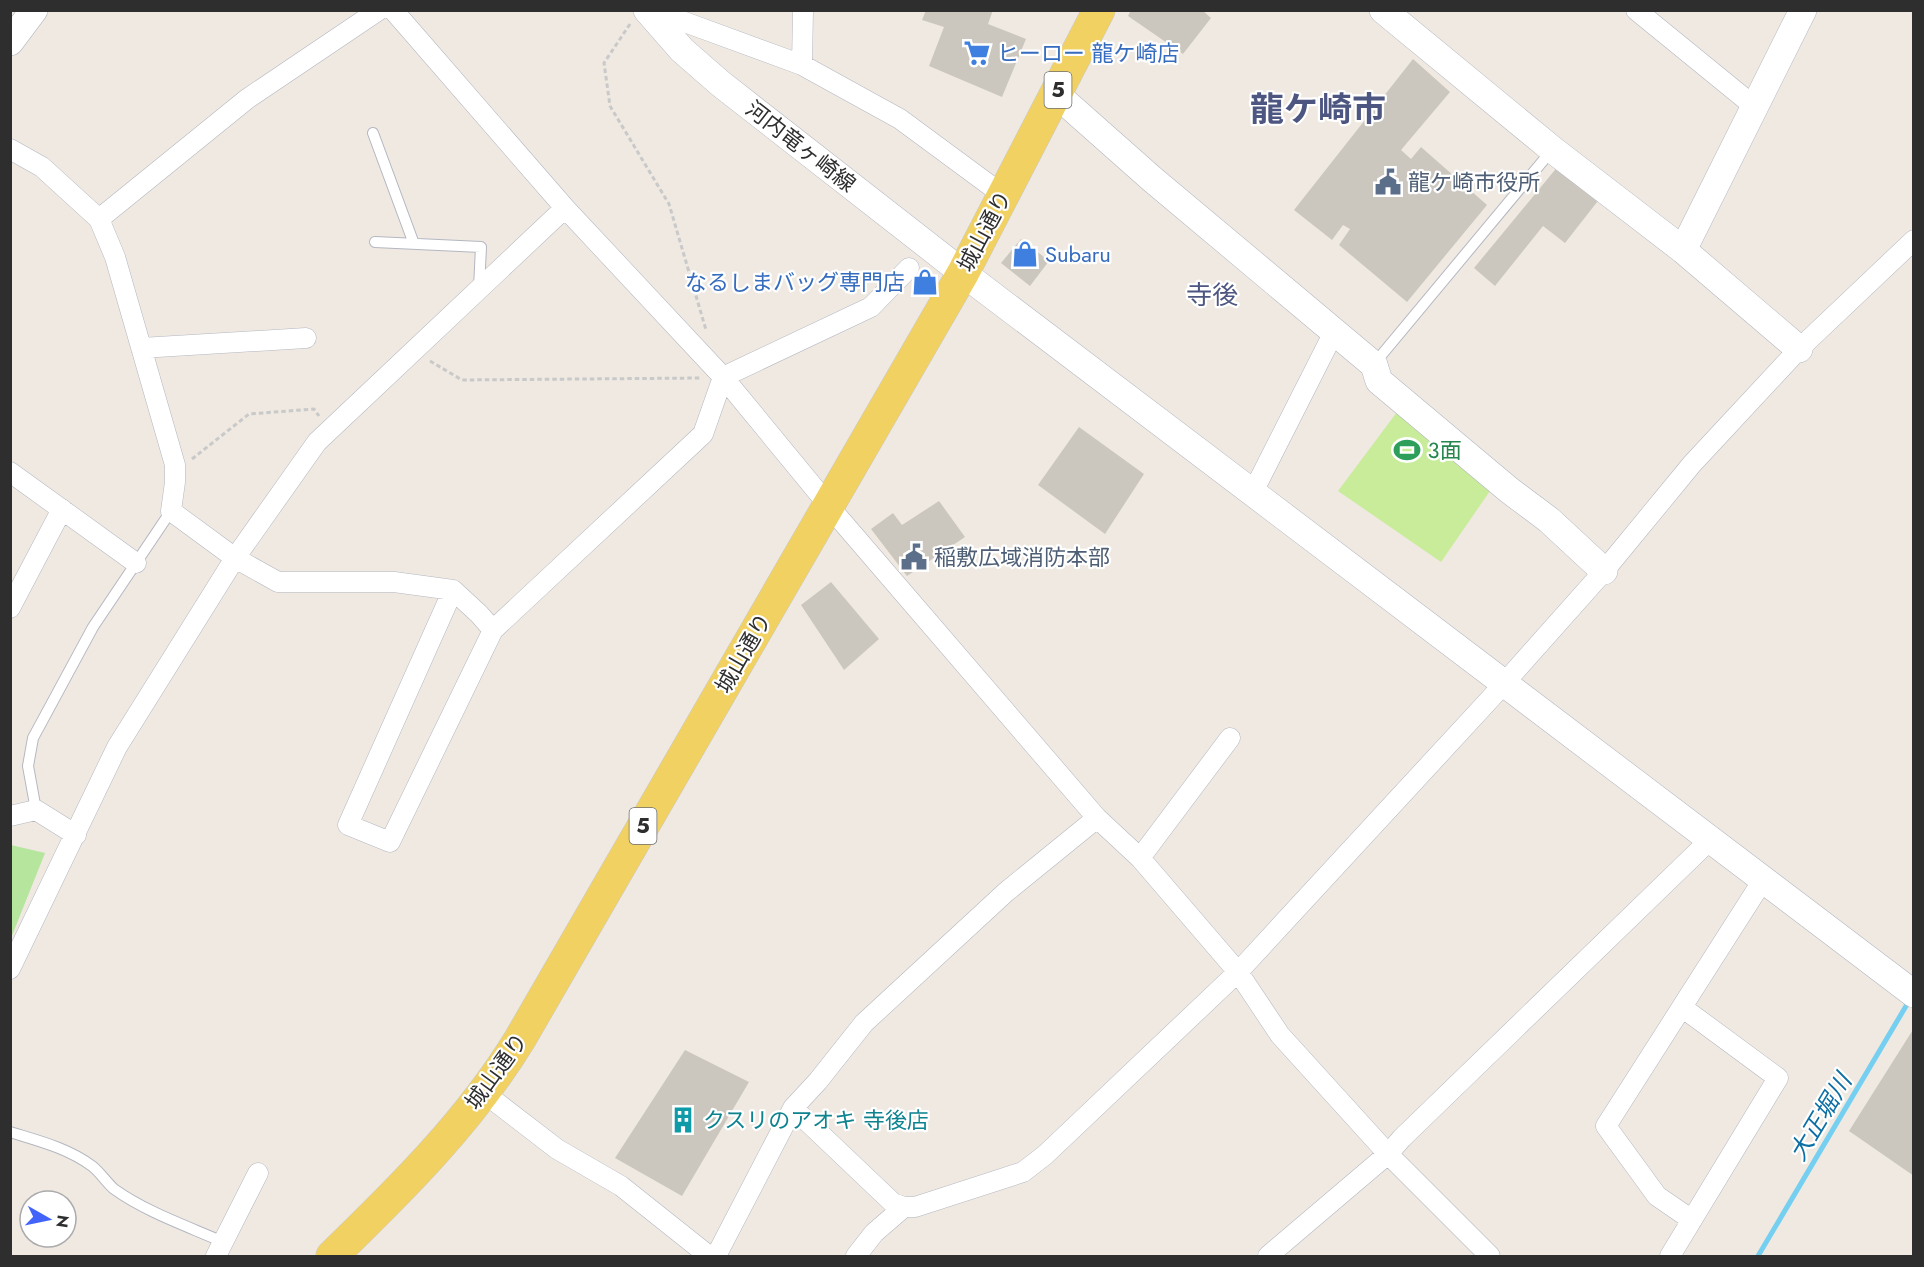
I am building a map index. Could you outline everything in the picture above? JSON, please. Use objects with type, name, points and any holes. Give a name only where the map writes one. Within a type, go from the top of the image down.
[{"type":"main road","name":"城山通り","points":[[332,1257],[413,1174],[483,1092],[520,1039],[963,273],[1099,10]]},
{"type":"street","points":[[99,219],[247,99],[379,10]]},
{"type":"street","points":[[393,10],[565,208],[723,377],[828,505],[1097,818],[1140,858],[1238,972],[1280,1035],[1388,1154],[1490,1257]]},
{"type":"street","points":[[802,65],[803,10]]},
{"type":"street","points":[[1383,10],[1553,150],[1683,250],[1799,349]]},
{"type":"street","points":[[1636,10],[1755,107]]},
{"type":"street","points":[[1683,250],[1803,10]]},
{"type":"street","points":[[643,15],[671,17],[802,65],[900,119],[1003,195]]},
{"type":"street","name":"河内竜ヶ崎線","points":[[643,15],[721,84],[963,273],[1914,994]]},
{"type":"street","points":[[1056,94],[1152,179],[1374,365],[1379,381],[1509,490],[1549,520],[1604,571]]},
{"type":"street","points":[[10,148],[42,167],[99,219],[115,257],[175,465],[171,511],[235,558],[278,582],[394,582],[453,590],[493,630]]},
{"type":"street","points":[[10,969],[117,747],[235,558],[317,441],[565,208]]},
{"type":"street","points":[[793,1108],[893,1203],[904,1207],[915,1207],[1023,1172],[1045,1155],[1238,972],[1604,571],[1692,464],[1799,349],[1914,240]]},
{"type":"street","points":[[453,590],[348,825],[390,842],[493,630],[703,434],[723,377],[871,307],[909,267]]},
{"type":"street","points":[[1253,492],[1334,332]]},
{"type":"street","points":[[141,348],[306,338]]},
{"type":"street","points":[[10,472],[136,563]]},
{"type":"street","points":[[10,608],[62,509]]},
{"type":"street","points":[[1140,858],[1230,738]]},
{"type":"street","points":[[10,816],[36,810],[76,835]]},
{"type":"street","points":[[716,1257],[793,1108],[818,1081],[864,1023],[1006,892],[1097,818]]},
{"type":"street","points":[[1268,1257],[1388,1154],[1711,839]]},
{"type":"street","points":[[1692,1220],[1657,1196],[1606,1126],[1763,880]]},
{"type":"street","points":[[1673,1256],[1692,1220],[1778,1078],[1683,1008]]},
{"type":"street","points":[[483,1092],[557,1149],[621,1186],[709,1257]]},
{"type":"street","points":[[220,1249],[258,1173]]},
{"type":"street","points":[[856,1257],[874,1233],[904,1207]]},
{"type":"lane","points":[[373,133],[414,244]]},
{"type":"lane","points":[[1374,365],[1553,150]]},
{"type":"lane","points":[[375,242],[481,247],[479,288]]},
{"type":"lane","points":[[36,810],[28,766],[33,738],[93,627],[171,511]]},
{"type":"lane","points":[[10,1132],[60,1148],[81,1158],[122,1193],[220,1249]]},
{"type":"path","points":[[643,15],[604,63],[610,106],[669,204],[708,336],[703,356]]},
{"type":"path","points":[[413,350],[462,380],[723,377]]},
{"type":"path","points":[[175,472],[249,414],[314,409],[329,430]]},
{"type":"green space","name":"３面","points":[[1397,412],[1492,488],[1441,562],[1338,491]]},
{"type":"green space","points":[[10,845],[45,853],[11,938]]},
{"type":"building","name":"ヒーロー 龍ケ崎店","points":[[926,10],[993,10],[988,24],[1026,39],[1002,97],[929,66],[944,27],[922,20]]},
{"type":"building","points":[[1131,10],[1202,10],[1211,18],[1183,54],[1128,16]]},
{"type":"building","name":"龍ケ崎市役所","points":[[1413,59],[1450,92],[1401,150],[1411,159],[1421,147],[1487,205],[1407,302],[1339,245],[1350,229],[1343,225],[1332,240],[1294,210]]},
{"type":"building","points":[[1559,165],[1601,197],[1565,243],[1543,226],[1495,286],[1474,268]]},
{"type":"building","points":[[1021,239],[1049,261],[1030,286],[1001,263]]},
{"type":"building","points":[[1079,427],[1144,474],[1105,534],[1038,485]]},
{"type":"building","name":"稲敷広域消防本部","points":[[939,501],[965,537],[907,576],[871,529],[893,513],[902,525]]},
{"type":"building","points":[[831,582],[879,639],[844,670],[801,605]]},
{"type":"building","points":[[1914,1028],[1914,1176],[1849,1131]]},
{"type":"building","name":"クスリのアオキ 寺後店","points":[[685,1050],[749,1082],[682,1196],[615,1158]]},
{"type":"waterway","name":"大正堀川","points":[[1758,1256],[1909,1001]]},
{"type":"place","name":"ヒーロー 龍ケ崎店","points":[[977,53]]},
{"type":"place","name":"龍ケ崎市役所","points":[[1388,182]]},
{"type":"place","name":"Subaru","points":[[1025,254]]},
{"type":"place","name":"なるしまバッグ専門店","points":[[925,282]]},
{"type":"place","name":"３面","points":[[1407,450]]},
{"type":"place","name":"稲敷広域消防本部","points":[[914,557]]},
{"type":"place","name":"クスリのアオキ 寺後店","points":[[683,1120]]},
{"type":"district","name":"龍ケ崎市","points":[[1318,109]]},
{"type":"district","name":"寺後","points":[[1212,295]]}]
